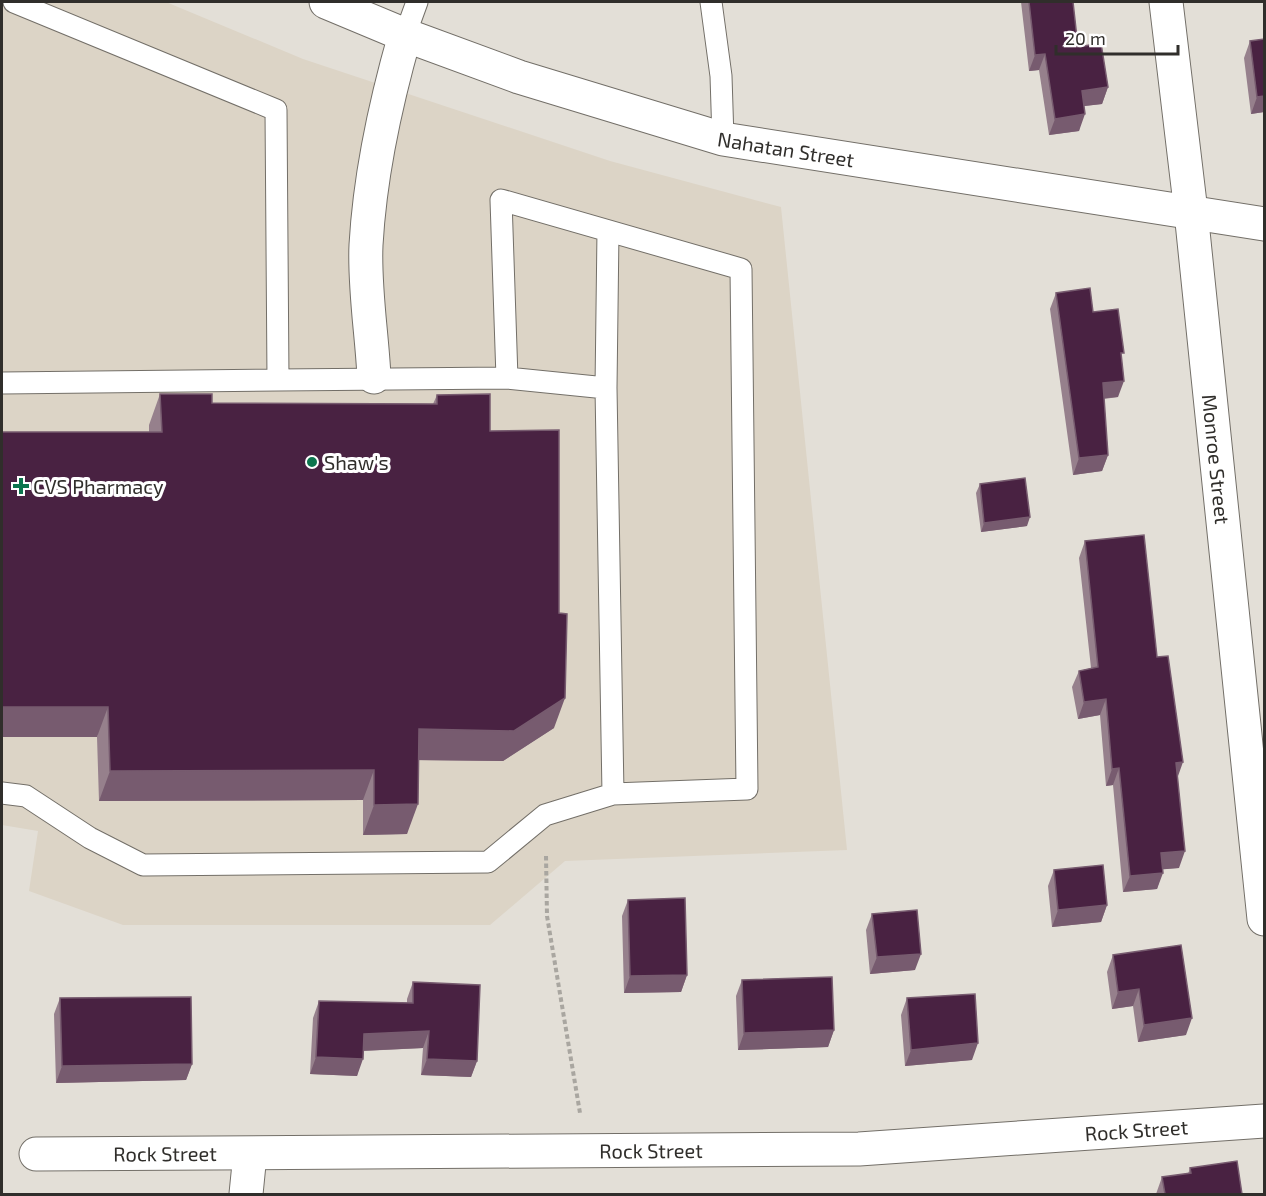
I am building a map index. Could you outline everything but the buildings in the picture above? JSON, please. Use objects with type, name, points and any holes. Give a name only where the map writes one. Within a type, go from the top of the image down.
[{"type":"street","name":"Nahatan Street","points":[[326,2],[405,35],[519,76],[723,139],[1264,224]]},
{"type":"street","name":"Monroe Street","points":[[1166,2],[1191,212],[1264,919]]},
{"type":"street","points":[[374,377],[366,248],[373,171],[381,126],[405,35]]},
{"type":"street","name":"Rock Street","points":[[36,1154],[859,1149],[1264,1121]]},
{"type":"street","points":[[246,1194],[250,1154]]},
{"type":"lane","points":[[15,2],[276,110],[278,380]]},
{"type":"lane","points":[[405,35],[417,2]]},
{"type":"lane","points":[[711,2],[721,76],[723,139]]},
{"type":"lane","points":[[2,793],[26,796],[90,838],[143,865],[488,862],[545,815],[613,794],[747,789],[741,269],[501,200],[507,378]]},
{"type":"lane","points":[[608,231],[606,388],[613,794]]},
{"type":"lane","points":[[2,383],[374,377],[507,378],[606,388]]},
{"type":"path","points":[[545,815],[547,916],[586,1152]]},
{"type":"shaded area","points":[[2,2],[166,2],[303,59],[610,161],[781,207],[847,850],[565,861],[490,925],[123,925],[29,891],[38,831],[2,825]]},
{"type":"place","name":"Shaw's","points":[[312,462]]},
{"type":"place","name":"CVS Pharmacy","points":[[21,486]]}]
